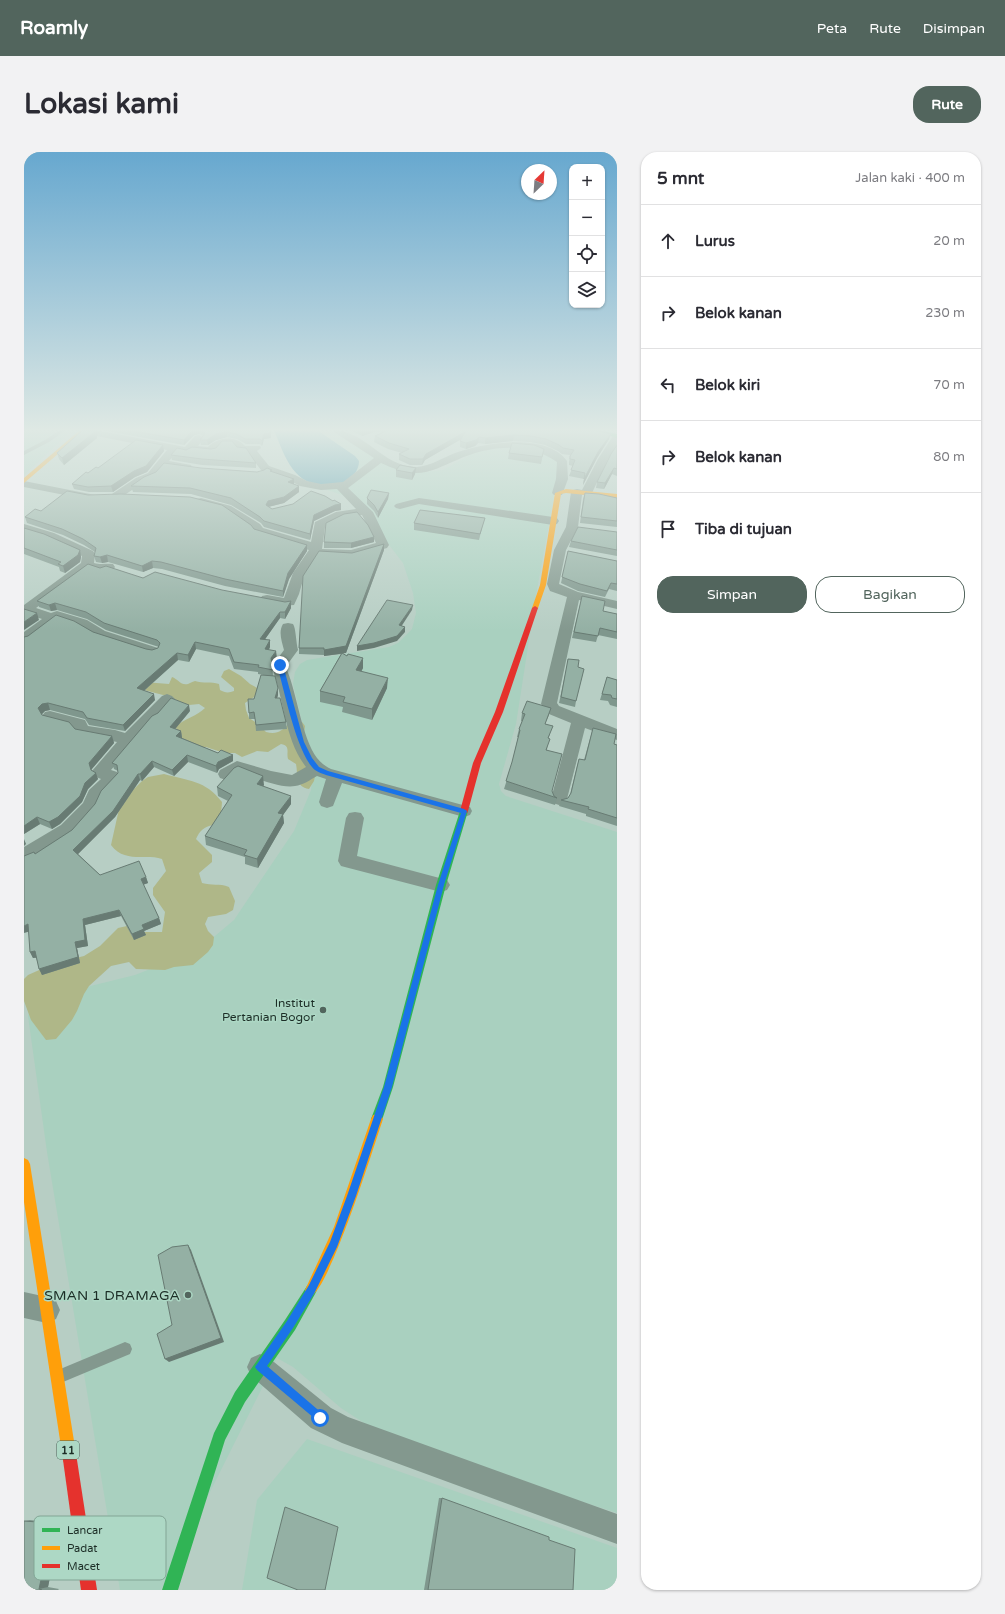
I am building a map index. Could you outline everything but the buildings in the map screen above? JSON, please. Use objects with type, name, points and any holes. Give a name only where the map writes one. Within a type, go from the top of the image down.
[{"type":"main road","points":[[170,1590],[219,1438],[240,1397],[290,1325],[312,1288],[333,1244],[352,1196],[388,1087],[441,885],[477,763],[499,712],[543,585],[557,497]]},
{"type":"main road","name":"11","points":[[24,1164],[36,1308],[58,1377],[78,1516]]},
{"type":"main road","name":"11","points":[[88,1580],[89,1590]]},
{"type":"street","points":[[191,499],[227,508],[256,527],[259,531],[316,550],[351,554],[383,545],[369,515],[351,497]]},
{"type":"street","points":[[580,497],[572,527],[560,550],[553,584],[555,588],[574,596],[617,605]]},
{"type":"street","points":[[400,506],[419,501],[554,521]]},
{"type":"street","points":[[256,597],[288,603],[296,588],[298,576],[316,550],[319,525],[340,515],[365,511]]},
{"type":"street","points":[[572,527],[586,530]]},
{"type":"street","points":[[24,528],[50,536],[89,554],[87,565],[28,608],[28,610],[52,618]]},
{"type":"street","points":[[560,550],[573,554]]},
{"type":"street","points":[[87,565],[102,569],[108,567],[119,570]]},
{"type":"street","points":[[574,596],[549,704],[554,710],[617,735]]},
{"type":"street","points":[[24,639],[56,615],[77,621],[100,634],[154,651]]},
{"type":"street","points":[[288,627],[288,639],[291,650],[280,665],[280,670],[301,742],[309,759],[317,768],[336,775],[464,811]]},
{"type":"street","points":[[24,856],[67,830],[86,811],[95,794],[112,779],[111,776],[100,771],[148,717],[153,715],[167,699]]},
{"type":"street","points":[[50,716],[80,724],[80,729],[82,730],[112,734],[127,740]]},
{"type":"street","points":[[559,799],[579,721]]},
{"type":"street","points":[[226,774],[237,767],[240,767],[270,777],[297,780],[317,768]]},
{"type":"street","points":[[326,802],[336,775]]},
{"type":"street","points":[[355,818],[347,861],[441,885]]},
{"type":"street","points":[[260,1367],[320,1418],[342,1430],[617,1529]]},
{"type":"lane","points":[[58,1377],[125,1349]]},
{"type":"shaded area","name":"Institut Pertanian Bogor","points":[[346,497],[554,497],[536,595],[516,724],[499,784],[501,791],[506,796],[617,832],[617,1513],[459,1462],[396,1444],[341,1408],[293,1367],[277,1358],[166,1580],[166,1516],[108,1516],[47,1152],[28,1016],[31,1004],[38,999],[135,975],[183,956],[203,946],[234,920],[294,831],[311,790],[313,768],[293,684],[295,672],[300,664],[307,660],[389,647],[398,643],[412,629],[416,613],[413,593],[403,563],[376,528]]},
{"type":"shaded area","points":[[229,669],[259,689],[257,695],[245,703],[246,710],[249,718],[257,723],[266,732],[279,732],[289,723],[302,722],[305,726],[304,733],[315,776],[309,789],[301,786],[299,783],[296,764],[288,759],[287,748],[281,744],[268,752],[257,751],[242,757],[235,753],[224,753],[206,747],[186,748],[180,733],[175,727],[205,708],[199,704],[189,705],[163,695],[144,690],[144,682],[169,684],[172,677],[181,683],[186,684],[195,681],[216,683],[219,684],[220,690],[230,692],[234,691],[234,688],[221,677],[224,671]]},
{"type":"shaded area","points":[[164,774],[203,785],[216,795],[222,802],[221,815],[213,825],[201,831],[196,839],[212,855],[212,862],[199,873],[202,883],[229,887],[235,901],[233,910],[226,914],[208,917],[205,924],[208,931],[214,937],[213,945],[208,952],[193,965],[174,967],[165,970],[136,969],[129,962],[111,966],[89,986],[72,1020],[56,1039],[46,1040],[31,1020],[24,1001],[24,979],[28,975],[55,963],[84,956],[100,946],[118,928],[127,926],[143,932],[162,932],[165,912],[153,895],[153,888],[166,871],[162,859],[156,857],[129,856],[117,851],[111,845],[122,801],[148,777]]},
{"type":"shaded area","points":[[307,1439],[617,1548],[617,1590],[242,1590],[257,1500]]},
{"type":"shaded area","name":"Institut Pertanian Bogor","points":[[118,1580],[166,1580],[161,1590],[120,1590]]},
{"type":"traffic: fast","points":[[377,1119],[388,1087],[441,885],[464,811]]},
{"type":"traffic: fast","points":[[170,1590],[219,1438],[240,1397],[290,1325],[311,1290]]},
{"type":"traffic: slow","points":[[535,608],[543,585],[557,497]]},
{"type":"traffic: slow","points":[[311,1290],[322,1270],[340,1228],[356,1185],[377,1119]]},
{"type":"traffic: slow","points":[[24,1164],[70,1460]]},
{"type":"traffic: jam","points":[[464,811],[477,763],[499,712],[535,608]]},
{"type":"traffic: jam","points":[[70,1460],[78,1516]]},
{"type":"traffic: jam","points":[[88,1580],[89,1590]]},
{"type":"place","name":"Institut Pertanian Bogor","points":[[323,1010]]},
{"type":"place","name":"SMAN 1 DRAMAGA","points":[[188,1295]]},
{"type":"route","points":[[280,665],[280,670],[284,677],[301,742],[309,759],[317,768],[326,773],[464,811],[441,885],[388,1087],[352,1196],[333,1244],[312,1288],[290,1325],[260,1367],[320,1418]]}]
